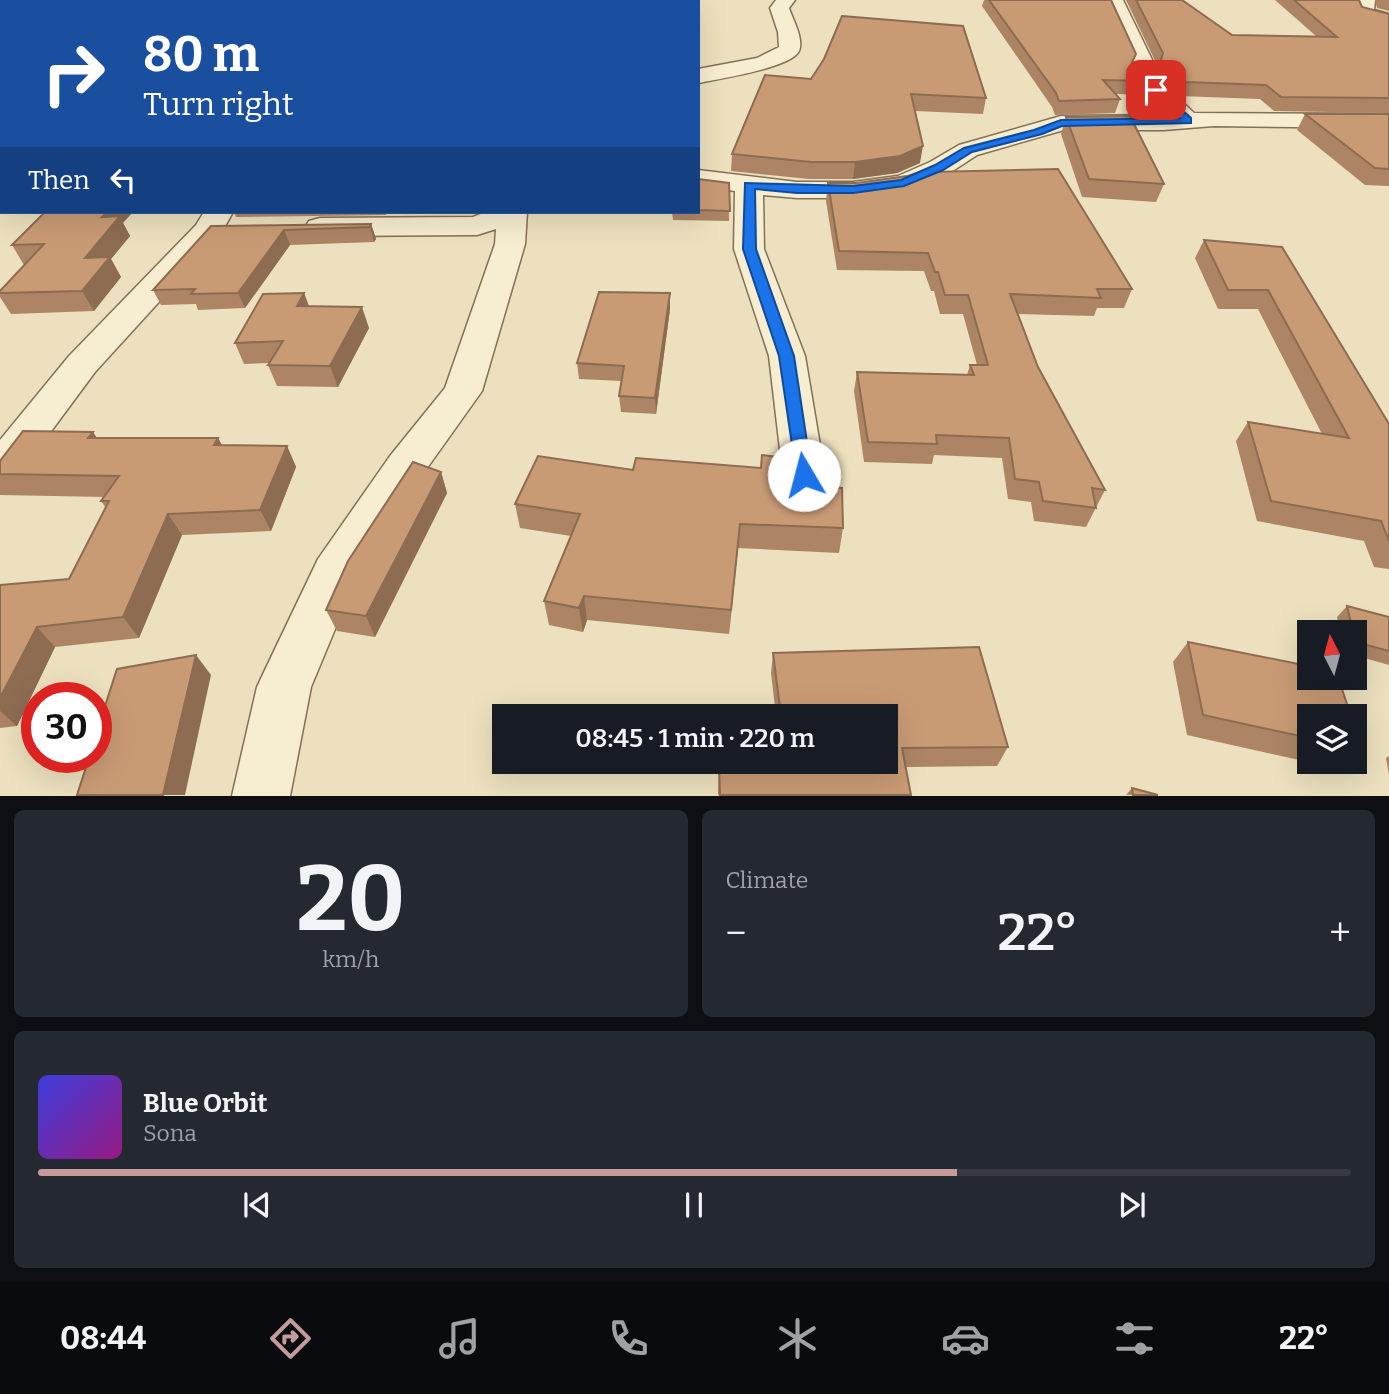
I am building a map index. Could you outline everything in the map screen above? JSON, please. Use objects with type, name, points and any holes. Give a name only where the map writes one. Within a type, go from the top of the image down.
[{"type":"street","points":[[700,76],[763,63],[789,50],[788,32],[779,8],[786,0]]},
{"type":"street","points":[[1114,0],[1144,68],[1141,75],[1188,121]]},
{"type":"street","points":[[1366,0],[1364,13],[1389,20]]},
{"type":"street","points":[[700,178],[797,190],[853,190],[904,183],[939,168],[968,150],[1038,132],[1061,123],[1389,121]]},
{"type":"street","points":[[749,185],[750,249],[787,356],[804,475]]},
{"type":"street","points":[[291,229],[339,226],[477,226],[506,214]]},
{"type":"street","points":[[261,796],[284,687],[335,573],[405,467],[463,391],[510,244],[511,214]]},
{"type":"street","points":[[0,469],[82,364],[221,223]]},
{"type":"building","points":[[989,0],[1111,0],[1136,54],[1132,62],[1151,81],[1103,80],[1120,99],[1059,101]]},
{"type":"building","points":[[1136,0],[1182,0],[1232,35],[1337,37],[1294,0],[1359,0],[1362,7],[1389,14],[1389,98],[1281,97],[1266,85],[1186,82],[1161,60],[1163,53]]},
{"type":"building","points":[[842,16],[963,26],[986,98],[911,94],[923,146],[900,156],[855,162],[811,162],[732,154],[765,75],[811,79],[824,59]]},
{"type":"building","points":[[1305,114],[1389,114],[1389,169],[1375,168]]},
{"type":"building","points":[[1130,116],[1164,184],[1089,179],[1066,117]]},
{"type":"building","points":[[928,169],[929,172],[1058,169],[1132,289],[1097,289],[1101,298],[1010,294],[1038,367],[1105,490],[1092,488],[1096,508],[1043,501],[1039,482],[1015,479],[1009,438],[936,435],[937,444],[868,442],[857,372],[974,375],[970,365],[988,365],[968,295],[945,295],[938,272],[935,272],[928,253],[839,251],[828,183],[856,183],[908,176]]},
{"type":"building","points":[[700,179],[729,183],[730,211],[700,210]]},
{"type":"building","points":[[43,214],[120,216],[85,258],[110,257],[82,291],[0,293],[44,244],[12,245]]},
{"type":"building","points":[[371,224],[370,227],[284,230],[238,293],[191,294],[195,289],[153,290],[211,226]]},
{"type":"building","points":[[1204,240],[1282,247],[1389,424],[1389,541],[1381,521],[1271,501],[1248,422],[1349,438],[1268,290],[1228,290]]},
{"type":"building","points":[[599,292],[670,293],[655,398],[619,396],[624,366],[577,363]]},
{"type":"building","points":[[304,293],[297,306],[362,307],[330,366],[268,365],[283,341],[235,343],[263,294]]},
{"type":"building","points":[[23,431],[93,432],[88,438],[218,438],[214,445],[287,446],[260,510],[168,514],[123,617],[37,627],[0,698],[0,585],[69,579],[109,501],[101,501],[119,476],[0,474],[0,461]]},
{"type":"building","points":[[762,455],[786,458],[797,466],[797,485],[842,488],[843,528],[740,524],[731,610],[584,596],[579,608],[544,601],[580,514],[515,504],[538,456],[633,470],[636,458],[761,468]]},
{"type":"building","points":[[413,462],[441,472],[366,616],[326,610],[348,561]]},
{"type":"building","points":[[1347,606],[1389,617],[1389,651],[1367,645],[1367,620],[1350,620]]},
{"type":"building","points":[[1188,642],[1297,664],[1297,690],[1342,690],[1347,704],[1297,704],[1297,735],[1203,715]]},
{"type":"building","points":[[979,647],[1008,747],[902,748],[911,795],[720,795],[719,774],[898,774],[898,704],[779,704],[773,653]]},
{"type":"building","points":[[196,655],[163,795],[77,795],[84,773],[112,773],[112,684],[117,669]]},
{"type":"building","points":[[1132,788],[1158,795],[1133,795]]},
{"type":"route","points":[[804,475],[787,356],[750,249],[749,185],[797,190],[853,190],[904,183],[939,168],[968,150],[1038,132],[1061,123],[1188,121],[1156,90]]}]
